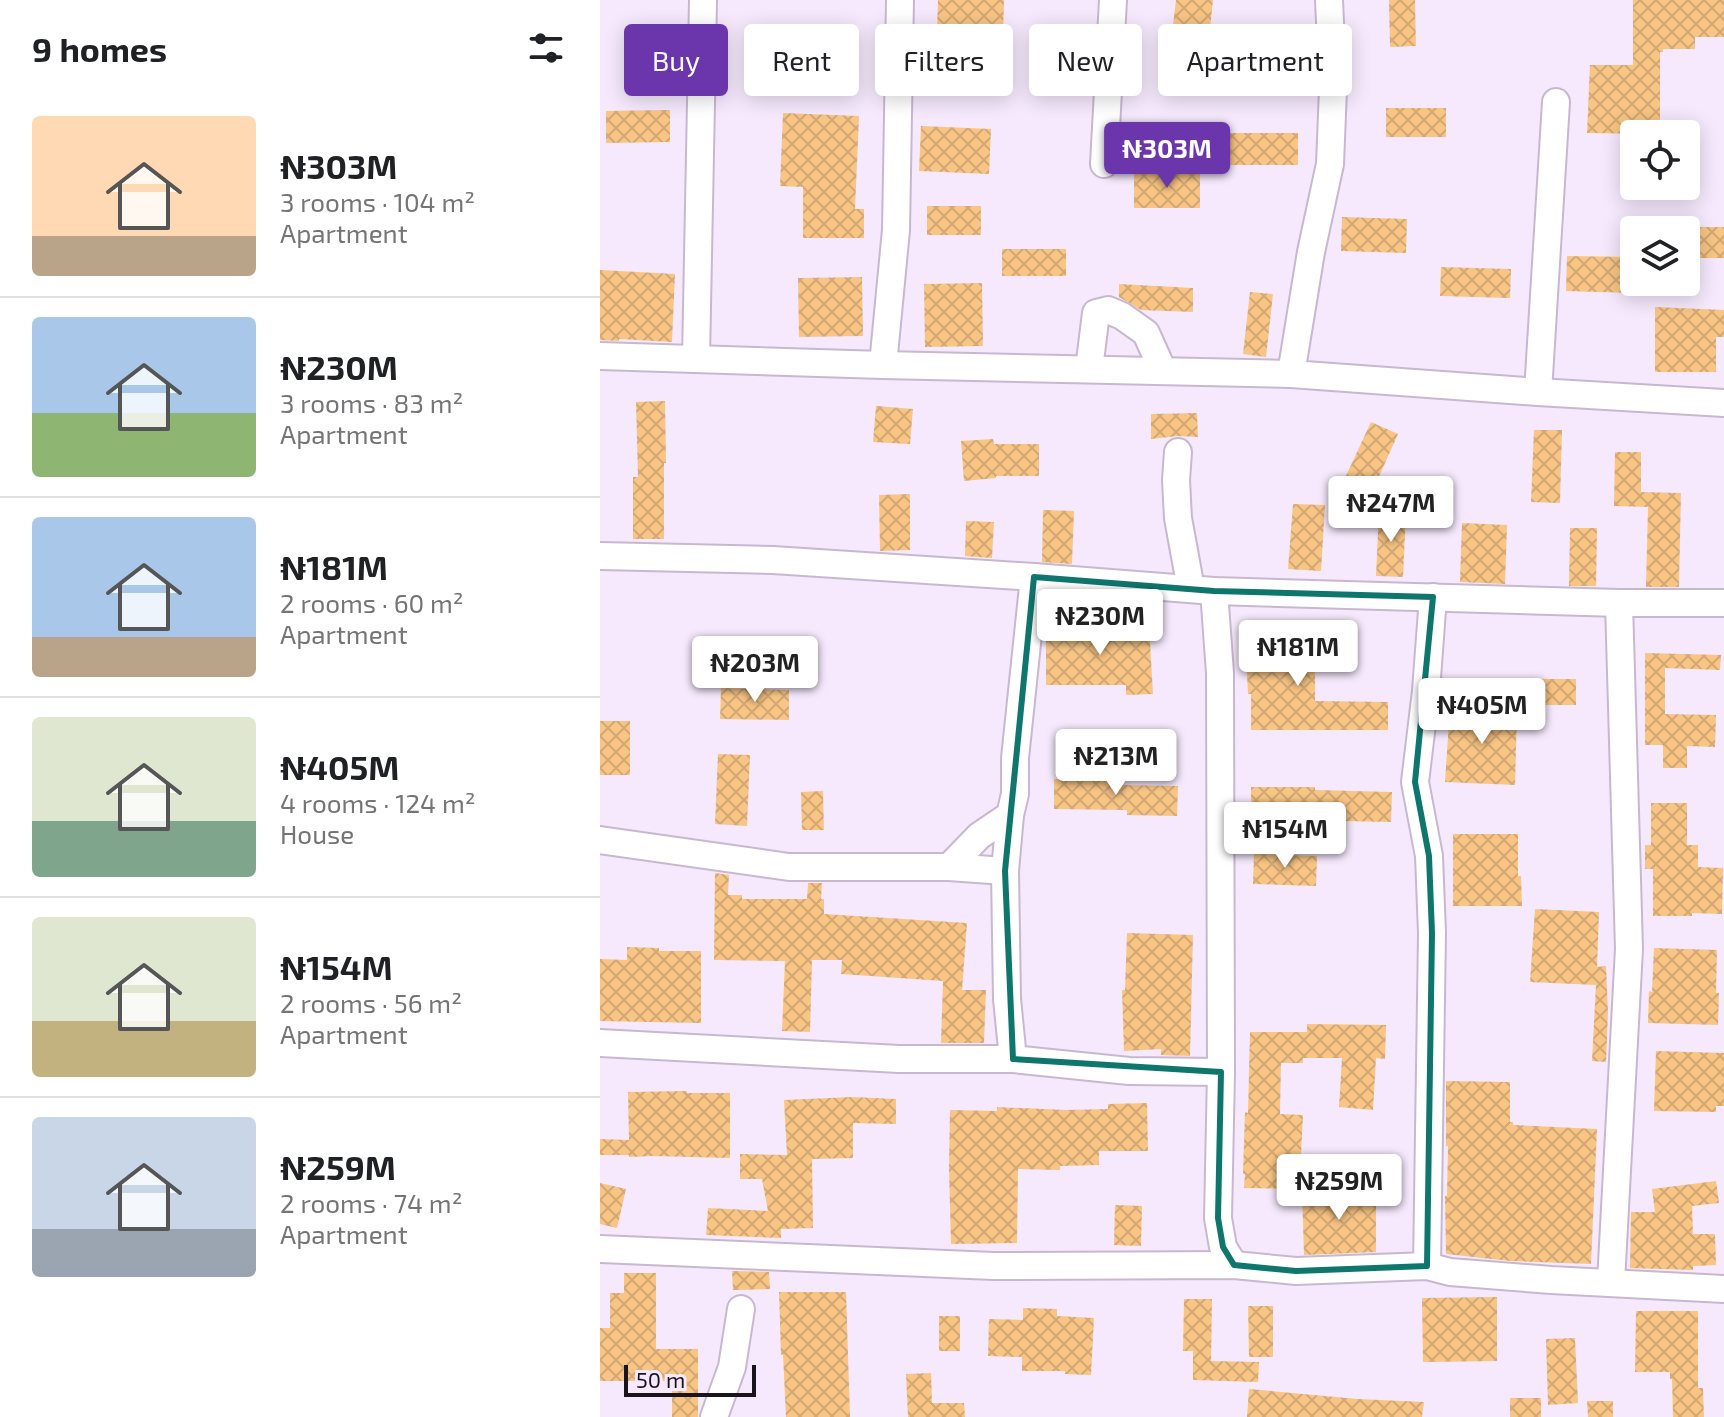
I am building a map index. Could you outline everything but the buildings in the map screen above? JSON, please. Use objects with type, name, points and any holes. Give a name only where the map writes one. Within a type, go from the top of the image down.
[{"type":"street","points":[[696,359],[703,0]]},
{"type":"street","points":[[883,365],[896,230],[900,0]]},
{"type":"street","points":[[1104,164],[1113,0]]},
{"type":"street","points":[[1291,374],[1311,252],[1330,164],[1333,89],[1329,0]]},
{"type":"street","points":[[1538,392],[1556,102]]},
{"type":"street","points":[[1089,369],[1096,313],[1108,310],[1146,333],[1163,371]]},
{"type":"street","points":[[600,356],[1291,374],[1724,403]]},
{"type":"street","points":[[1178,452],[1178,518],[1202,590],[1220,673],[1221,1072],[1218,1218],[1223,1247],[1234,1265]]},
{"type":"street","points":[[600,556],[773,560],[1202,590],[1619,603],[1724,603]]},
{"type":"street","points":[[1013,1059],[1007,999],[1005,871],[1034,577]]},
{"type":"street","points":[[1427,1266],[1432,933],[1429,856],[1415,782],[1433,597]]},
{"type":"street","points":[[1611,1282],[1629,949],[1619,603]]},
{"type":"street","points":[[949,867],[979,836],[1010,815]]},
{"type":"street","points":[[600,840],[789,867],[949,867],[1005,871]]},
{"type":"street","points":[[600,1043],[899,1059],[1013,1059],[1129,1071],[1221,1072]]},
{"type":"street","points":[[600,1249],[993,1266],[1234,1265],[1296,1271],[1427,1266],[1450,1272],[1551,1280],[1724,1289]]},
{"type":"street","points":[[714,1417],[732,1367],[741,1309]]},
{"type":"highlighted area","points":[[1034,577],[1214,591],[1433,597],[1415,782],[1429,856],[1432,933],[1427,1266],[1296,1271],[1234,1265],[1223,1247],[1218,1218],[1221,1072],[1013,1059],[1005,871]]}]
